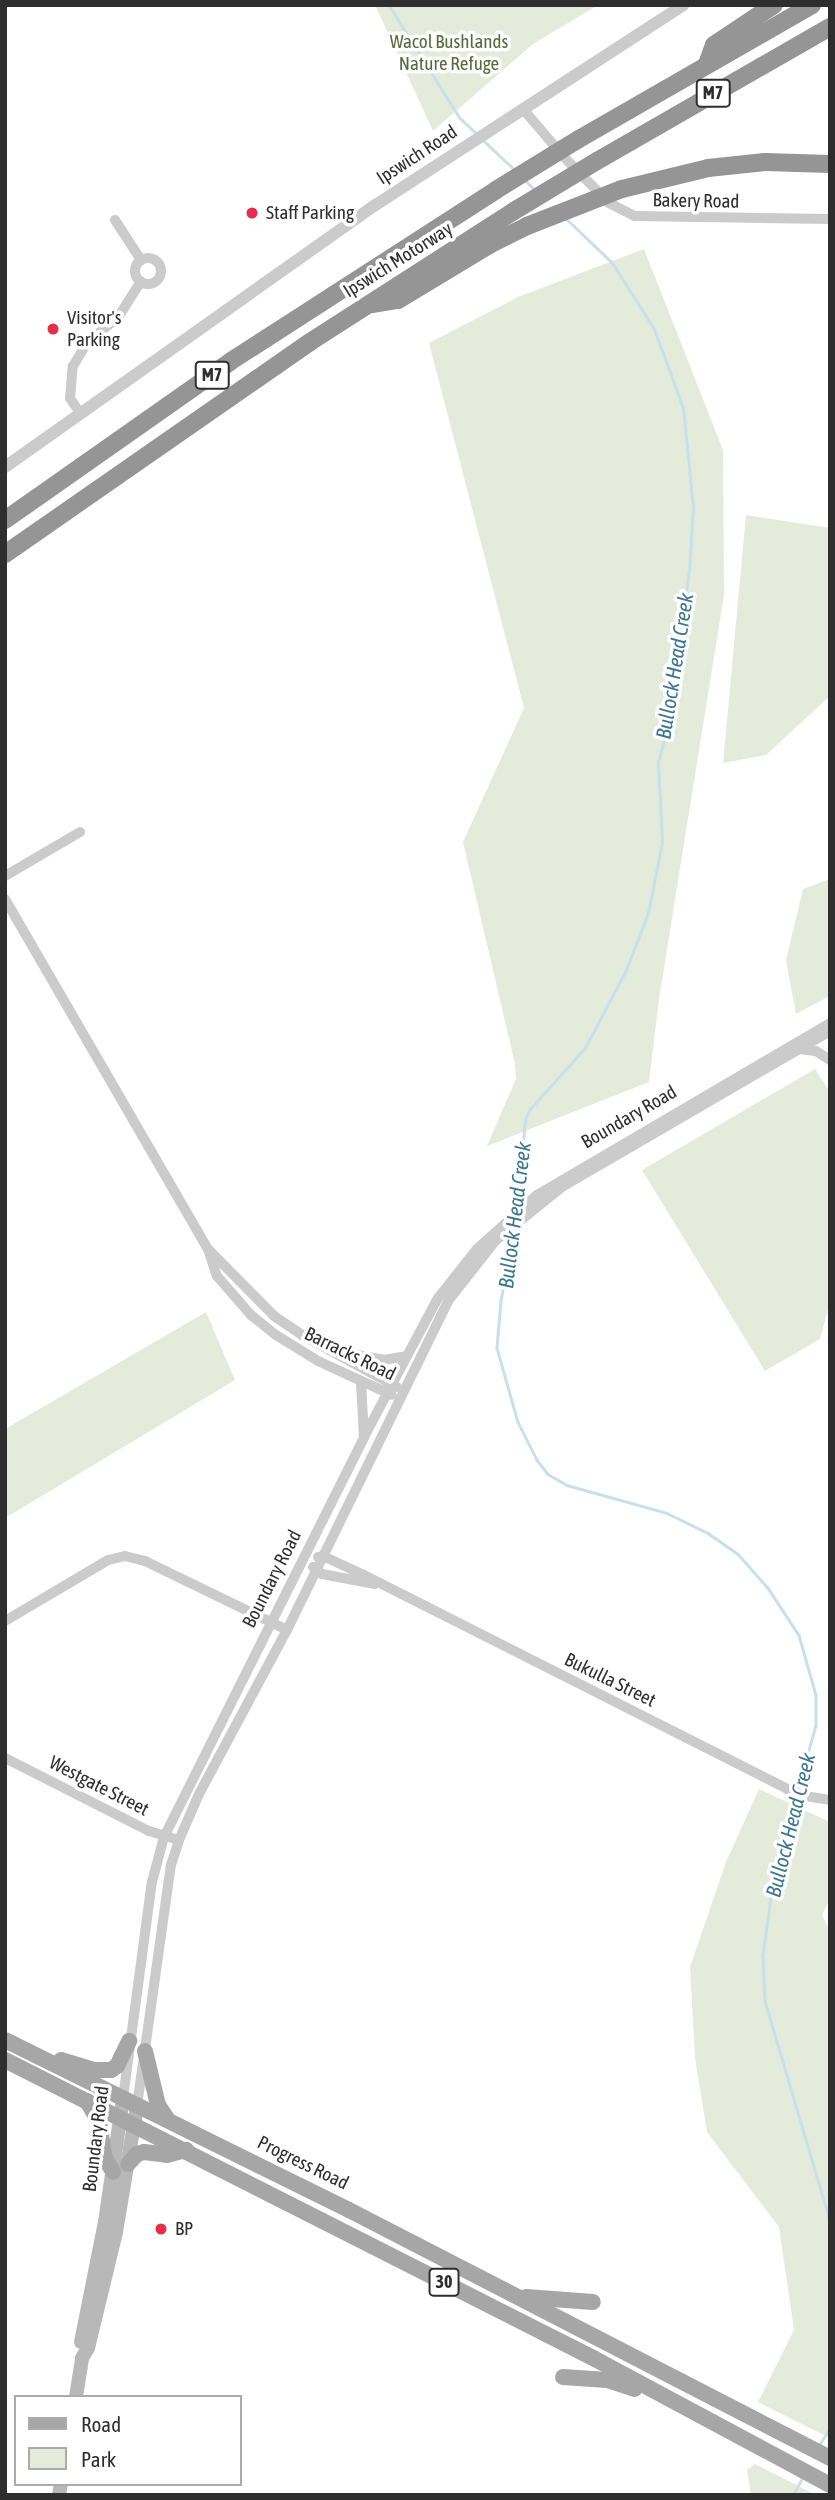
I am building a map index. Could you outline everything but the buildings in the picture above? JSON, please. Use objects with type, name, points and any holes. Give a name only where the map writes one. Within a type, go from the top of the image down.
[{"type":"highway","points":[[707,64],[714,45],[774,5]]},
{"type":"highway","name":"Ipswich Motorway","points":[[5,520],[231,361],[496,190],[707,64],[812,5]]},
{"type":"highway","name":"Ipswich Motorway","points":[[5,554],[188,424],[366,305],[597,161],[830,27]]},
{"type":"highway","points":[[366,305],[398,300],[527,226],[622,189],[708,168],[765,162],[830,164]]},
{"type":"main road","name":"Progress Road","points":[[5,2040],[514,2295],[830,2458]]},
{"type":"main road","points":[[34,2054],[106,2071],[117,2066],[129,2041]]},
{"type":"main road","points":[[145,2051],[158,2105],[168,2120]]},
{"type":"main road","name":"30","points":[[5,2060],[128,2120],[571,2347],[830,2485]]},
{"type":"main road","points":[[87,2101],[99,2122],[105,2158],[113,2172]]},
{"type":"main road","name":"Boundary Road","points":[[82,2358],[88,2347],[116,2232],[128,2164],[130,2102]]},
{"type":"main road","name":"Boundary Road","points":[[76,2395],[82,2358],[80,2346],[113,2172],[128,2120]]},
{"type":"main road","points":[[128,2164],[137,2154],[144,2152],[167,2155],[186,2150]]},
{"type":"main road","points":[[514,2295],[563,2302],[593,2302]]},
{"type":"main road","points":[[571,2347],[580,2330]]},
{"type":"main road","points":[[563,2377],[607,2379],[652,2396],[664,2395]]},
{"type":"street","name":"Ipswich Road","points":[[5,467],[374,206],[679,7]]},
{"type":"street","name":"Bakery Road","points":[[523,109],[564,157],[609,203],[635,216],[830,219]]},
{"type":"street","points":[[116,220],[141,260]]},
{"type":"street","points":[[141,260],[135,270],[141,281]]},
{"type":"street","points":[[141,260],[154,260],[160,270],[155,281],[141,281]]},
{"type":"street","points":[[80,413],[70,398],[73,366],[86,344],[119,316],[141,281]]},
{"type":"street","points":[[5,876],[80,832]]},
{"type":"street","name":"Barracks Road","points":[[5,900],[208,1249],[217,1276],[251,1315],[307,1355],[387,1395],[402,1396]]},
{"type":"street","name":"Boundary Road","points":[[130,2102],[129,2041],[152,1882],[164,1837],[307,1558],[364,1437],[438,1298],[479,1252],[537,1204],[598,1161],[830,1023]]},
{"type":"street","name":"Boundary Road","points":[[598,1161],[830,1031]]},
{"type":"street","points":[[799,1049],[816,1051],[830,1060]]},
{"type":"street","name":"Barracks Road","points":[[208,1249],[274,1316],[302,1335],[394,1382],[402,1396]]},
{"type":"street","name":"Boundary Road","points":[[130,2102],[145,2051],[171,1865],[179,1840],[199,1794],[287,1630],[448,1301],[479,1252]]},
{"type":"street","points":[[350,1359],[357,1355],[384,1360],[407,1356]]},
{"type":"street","points":[[360,1382],[364,1437]]},
{"type":"street","points":[[5,1621],[108,1560],[125,1556],[145,1561],[287,1630]]},
{"type":"street","points":[[316,1570],[307,1558],[323,1556]]},
{"type":"street","name":"Bukulla Street","points":[[323,1556],[787,1789],[805,1796],[830,1800]]},
{"type":"street","name":"Bukulla Street","points":[[316,1570],[377,1584]]},
{"type":"street","name":"Westgate Street","points":[[5,1758],[164,1837],[179,1840]]},
{"type":"green space","name":"Wacol Bushlands Nature Refuge","points":[[375,5],[595,7],[533,44],[433,131]]},
{"type":"green space","points":[[644,249],[723,450],[724,595],[659,999],[649,1082],[487,1146],[516,1079],[515,1064],[463,842],[524,708],[429,343],[518,297]]},
{"type":"green space","points":[[746,515],[830,528],[830,696],[766,755],[723,763]]},
{"type":"green space","points":[[830,879],[830,996],[796,1014],[786,960],[803,889]]},
{"type":"green space","points":[[815,1069],[830,1092],[830,1302],[820,1339],[765,1371],[642,1170]]},
{"type":"green space","points":[[206,1312],[235,1380],[5,1518],[5,1429]]},
{"type":"green space","points":[[759,1789],[830,1822],[830,1899],[822,1915],[830,1931],[830,2438],[758,2402],[794,2330],[779,2227],[707,2132],[695,2058],[690,1967],[726,1862]]},
{"type":"green space","points":[[755,2464],[816,2495],[751,2495],[747,2470]]},
{"type":"waterway","name":"Bullock Head Creek","points":[[389,5],[460,118],[478,135]]},
{"type":"waterway","name":"Bullock Head Creek","points":[[483,140],[516,171]]},
{"type":"waterway","name":"Bullock Head Creek","points":[[526,181],[536,191]]},
{"type":"waterway","name":"Bullock Head Creek","points":[[517,1208],[525,1120],[530,1109],[585,1048],[626,970],[648,913],[662,842],[658,762],[664,740],[689,571],[693,508],[683,408],[654,329],[612,263],[566,219]]},
{"type":"waterway","name":"Bullock Head Creek","points":[[514,1229],[501,1301],[497,1348],[518,1422],[537,1460],[548,1474],[567,1485],[667,1513],[708,1533],[738,1554],[768,1588],[799,1635],[816,1695],[816,1725],[774,1876],[763,1955],[765,2001],[830,2221]]},
{"type":"waterway","name":"Bullock Head Creek","points":[[819,2445],[830,2428]]},
{"type":"waterway","name":"Bullock Head Creek","points":[[793,2495],[803,2476]]},
{"type":"place","name":"Staff Parking","points":[[252,213]]},
{"type":"place","name":"Visitor's Parking","points":[[53,329]]},
{"type":"place","name":"BP","points":[[161,2229]]}]
